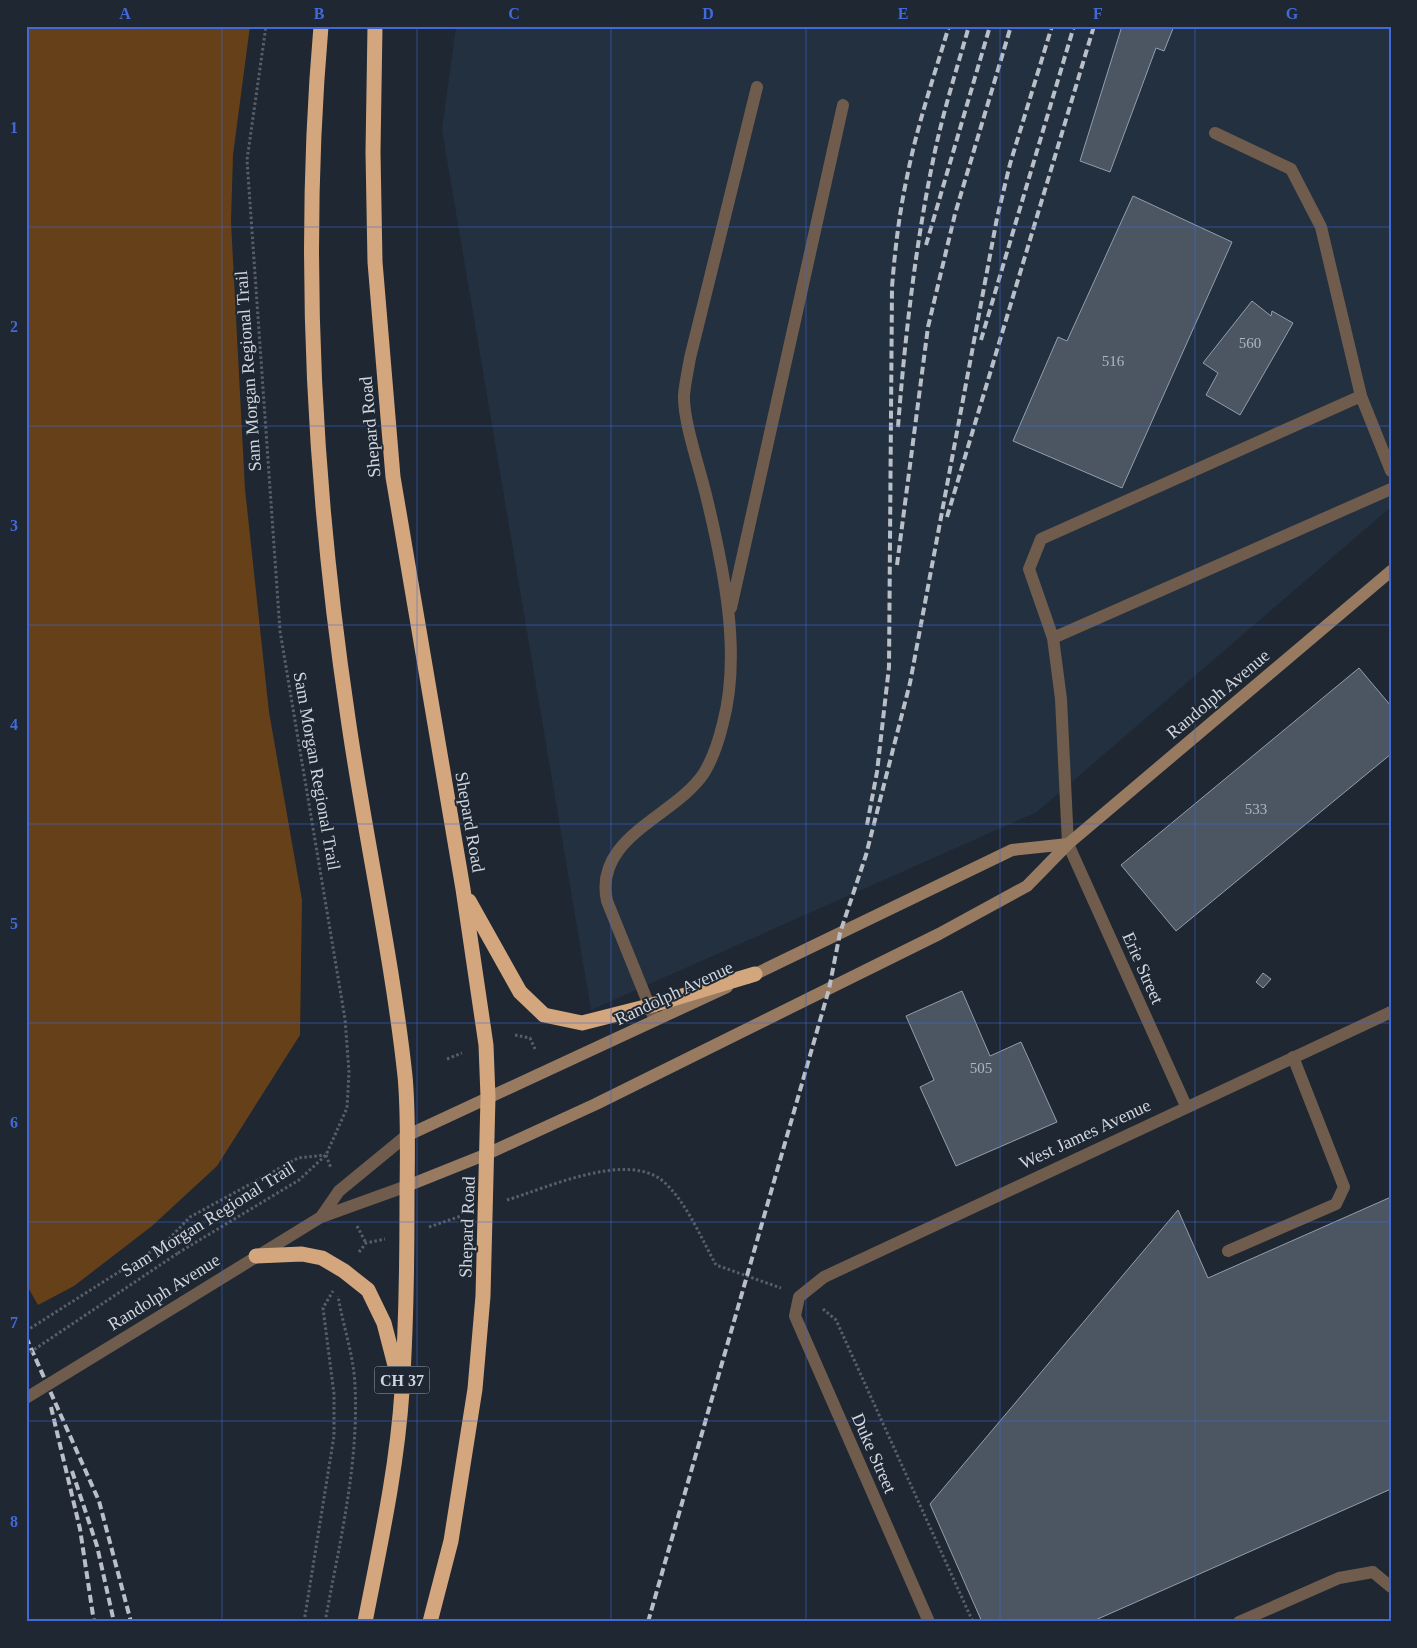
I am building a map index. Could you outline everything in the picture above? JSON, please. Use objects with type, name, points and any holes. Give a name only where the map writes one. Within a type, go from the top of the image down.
[{"type":"highway","points":[[321,26],[313,155],[312,269],[315,382],[322,496],[332,603],[348,718],[405,1080],[406,1136]]},
{"type":"highway","name":"Shepard Road","points":[[375,26],[373,142],[375,262],[393,477],[428,698],[463,889],[486,1045],[488,1097],[483,1296],[474,1389],[451,1541],[430,1622]]},
{"type":"highway","points":[[463,889],[497,954],[520,992],[544,1015],[582,1023],[649,1006],[754,974]]},
{"type":"highway","name":"CH 37","points":[[365,1622],[392,1478],[402,1391],[407,1186],[406,1136]]},
{"type":"highway","points":[[256,1256],[302,1254],[322,1258],[344,1271],[368,1290],[384,1323],[402,1391]]},
{"type":"street","points":[[656,1022],[607,901],[604,886],[607,869],[620,846],[682,797],[703,773],[715,749],[724,722],[730,687],[729,618],[722,567],[684,396],[690,358],[757,87]]},
{"type":"street","points":[[729,618],[843,105]]},
{"type":"street","points":[[1215,133],[1291,169],[1320,226],[1361,396],[1391,471]]},
{"type":"street","points":[[1068,844],[1061,699],[1053,638],[1029,569],[1041,539],[1361,396]]},
{"type":"street","points":[[1053,638],[1391,489]]},
{"type":"street","name":"Randolph Avenue","points":[[26,1398],[321,1217],[407,1186],[487,1154],[596,1104],[939,934],[1027,886],[1068,844],[1391,571]]},
{"type":"street","name":"Randolph Avenue","points":[[321,1217],[339,1191],[406,1136],[656,1022],[1012,850],[1068,844]]},
{"type":"street","name":"Erie Street","points":[[1068,844],[1186,1106]]},
{"type":"street","name":"West James Avenue","points":[[799,1297],[824,1277],[1186,1106],[1391,1012]]},
{"type":"street","points":[[1228,1251],[1336,1204],[1344,1187],[1293,1057]]},
{"type":"street","name":"Duke Street","points":[[799,1297],[795,1316],[929,1622]]},
{"type":"street","points":[[1239,1622],[1339,1578],[1373,1572],[1391,1587]]},
{"type":"path","name":"Sam Morgan Regional Trail","points":[[26,1355],[178,1253],[299,1180],[326,1155],[347,1108],[349,1072],[345,1019],[280,631],[247,160],[266,26]]},
{"type":"path","points":[[516,1035],[530,1038],[535,1049]]},
{"type":"path","points":[[447,1059],[464,1052]]},
{"type":"path","points":[[26,1331],[166,1242],[190,1217],[298,1158],[326,1155]]},
{"type":"path","points":[[570,1180],[614,1169],[644,1171],[663,1181],[680,1202],[716,1265],[768,1282],[799,1297]]},
{"type":"path","points":[[304,1622],[334,1436],[334,1394],[323,1308],[337,1285],[355,1384],[356,1418],[344,1519],[325,1622]]},
{"type":"path","points":[[823,1309],[836,1320],[972,1622]]},
{"type":"shaded area","points":[[26,26],[250,26],[233,155],[231,222],[245,489],[269,712],[302,900],[300,1035],[217,1166],[152,1226],[74,1286],[38,1305],[26,1284]]},
{"type":"shaded area","points":[[456,26],[1391,26],[1391,507],[1037,812],[591,1010],[442,130]]},
{"type":"building","points":[[1122,26],[1174,26],[1164,51],[1156,48],[1110,172],[1080,161]]},
{"type":"building","points":[[1133,196],[1232,242],[1122,488],[1013,441],[1058,337],[1067,341]]},
{"type":"building","points":[[1252,301],[1271,316],[1272,311],[1293,323],[1240,415],[1206,395],[1218,373],[1203,363]]},
{"type":"building","points":[[1359,668],[1391,706],[1391,754],[1176,931],[1121,865]]},
{"type":"building","points":[[1263,973],[1271,979],[1263,988],[1256,982]]},
{"type":"building","points":[[962,991],[990,1056],[1021,1042],[1057,1122],[956,1166],[920,1087],[934,1080],[906,1016]]},
{"type":"building","points":[[1391,1197],[1391,1489],[1091,1622],[982,1622],[930,1504],[1178,1210],[1208,1278]]},
{"type":"railway","points":[[867,825],[877,772],[889,667],[892,287],[894,259],[911,158],[949,26]]},
{"type":"railway","points":[[898,427],[908,323],[928,185],[951,88],[969,26]]},
{"type":"railway","points":[[926,245],[990,26]]},
{"type":"railway","points":[[897,565],[928,327],[955,214],[1011,26]]},
{"type":"railway","points":[[648,1622],[829,989],[840,933],[866,855],[910,683],[997,218],[1010,164],[1052,26]]},
{"type":"railway","points":[[981,340],[1074,26]]},
{"type":"railway","points":[[947,517],[1094,26]]},
{"type":"railway","points":[[26,1337],[99,1501],[131,1622]]},
{"type":"railway","points":[[51,1407],[80,1529],[94,1622]]},
{"type":"railway","points":[[72,1471],[97,1546],[114,1622]]}]
